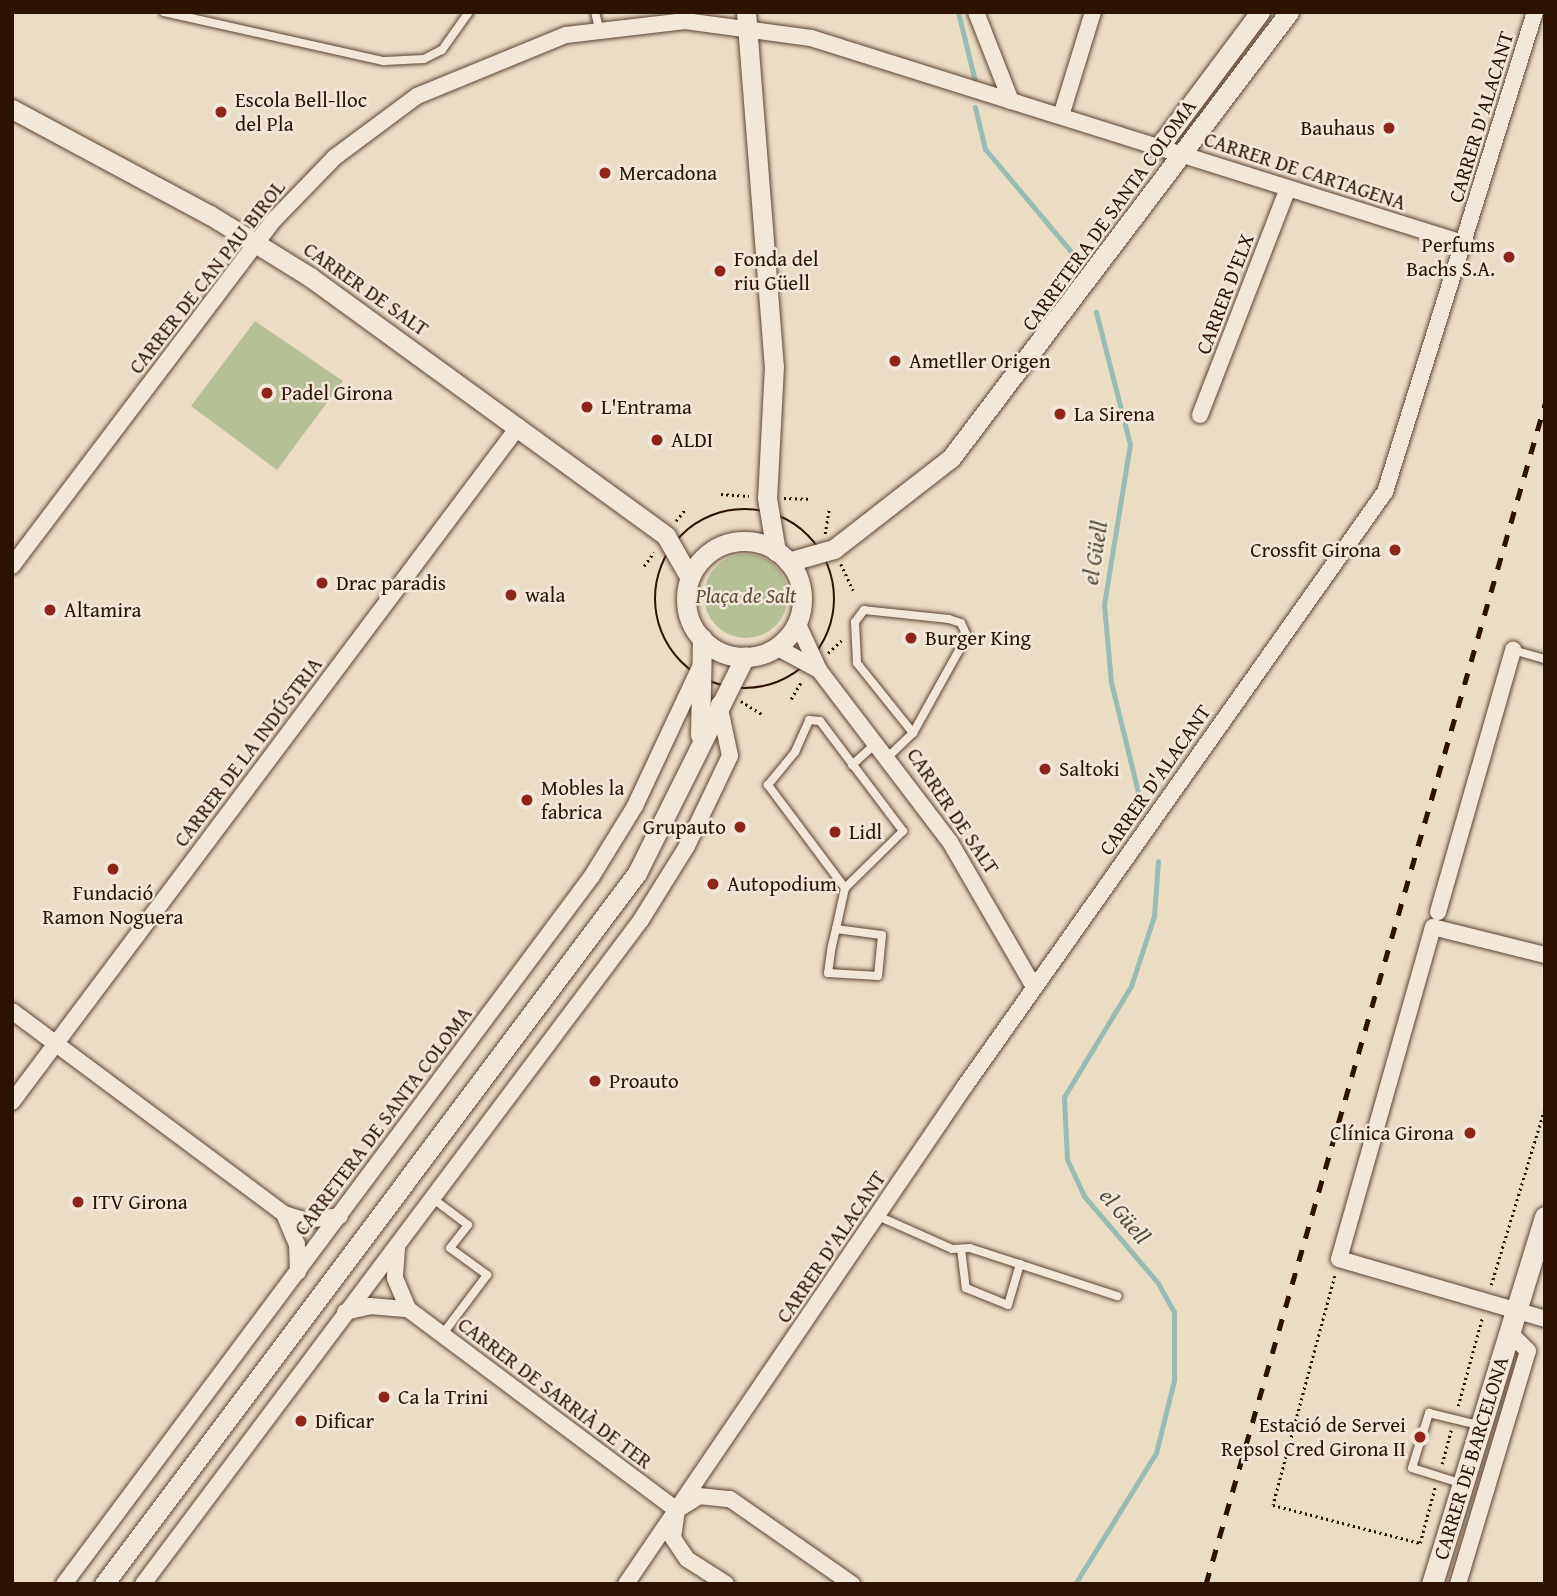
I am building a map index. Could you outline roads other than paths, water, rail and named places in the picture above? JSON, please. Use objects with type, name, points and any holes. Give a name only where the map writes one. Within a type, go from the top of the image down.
[{"type":"main road","name":"CARRER DE BARCELONA","points":[[1433,1584],[1545,1217]]},
{"type":"street","points":[[976,12],[1011,101]]},
{"type":"street","points":[[1061,116],[1093,12]]},
{"type":"street","points":[[1159,147],[1260,12]]},
{"type":"street","name":"CARRETERA DE SANTA COLOMA","points":[[782,556],[826,547],[908,496],[959,449],[1289,12]]},
{"type":"street","name":"CARRER D'ALACANT","points":[[626,1584],[1034,987],[1385,492],[1465,244],[1535,12]]},
{"type":"street","name":"CARRER DE CAN PAU BIROL","points":[[12,566],[258,243],[335,158],[416,96],[518,50],[597,20],[746,21],[811,38],[1011,101]]},
{"type":"street","points":[[746,21],[774,366],[767,498],[782,556],[800,586],[797,622],[776,647],[745,656],[724,653],[702,638],[687,610],[690,578],[714,550],[740,541],[782,556]]},
{"type":"street","name":"CARRER DE CARTAGENA","points":[[1011,101],[1465,244]]},
{"type":"street","name":"CARRER DE SALT","points":[[12,109],[258,243],[518,427],[671,541],[714,550]]},
{"type":"street","name":"CARRER D'ELX","points":[[1199,415],[1288,188]]},
{"type":"street","name":"CARRER DE LA INDÚSTRIA","points":[[12,1102],[518,427]]},
{"type":"street","points":[[740,541],[767,498]]},
{"type":"street","name":"CARRER DE SALT","points":[[671,541],[690,578]]},
{"type":"street","name":"CARRETERA DE SANTA COLOMA","points":[[800,586],[826,547]]},
{"type":"street","name":"CARRER DE SALT","points":[[797,622],[819,670],[889,756],[950,842],[1034,987]]},
{"type":"street","name":"CARRETERA DE SANTA COLOMA","points":[[700,743],[702,638]]},
{"type":"street","name":"CARRER DE SALT","points":[[776,647],[819,670]]},
{"type":"street","points":[[1513,650],[1339,1259],[1486,1303],[1516,1311],[1543,1314]]},
{"type":"street","name":"CARRETERA DE SANTA COLOMA","points":[[104,1584],[637,873],[745,656]]},
{"type":"street","name":"CARRETERA DE SANTA COLOMA","points":[[64,1584],[592,876],[635,806],[702,663]]},
{"type":"street","points":[[143,1584],[640,920],[687,846],[730,756],[719,704]]},
{"type":"street","points":[[1436,919],[1545,955]]},
{"type":"street","points":[[12,1011],[284,1214],[304,1220],[340,1216]]},
{"type":"street","points":[[284,1214],[297,1244],[298,1272]]},
{"type":"street","points":[[345,1312],[370,1306],[408,1309],[396,1278],[397,1245]]},
{"type":"street","name":"CARRER DE SARRIÀ DE TER","points":[[408,1309],[677,1510]]},
{"type":"street","name":"CARRER DE BARCELONA","points":[[1458,1584],[1528,1351],[1509,1332]]},
{"type":"street","points":[[726,1584],[678,1550],[672,1524],[677,1510],[699,1496],[730,1499],[852,1584]]},
{"type":"lane","points":[[164,12],[384,61],[424,59],[442,50],[469,12]]},
{"type":"lane","points":[[889,756],[913,733],[967,636],[961,622],[864,610],[855,622],[857,663],[913,733]]},
{"type":"lane","points":[[1513,650],[1545,659]]},
{"type":"lane","points":[[836,929],[882,935],[878,976],[828,973],[836,929],[845,888],[903,831],[820,721],[808,722],[795,752],[768,785],[845,888]]},
{"type":"lane","points":[[852,765],[878,742]]},
{"type":"lane","points":[[432,1198],[468,1225],[450,1248],[487,1276],[442,1335]]},
{"type":"lane","points":[[878,1216],[961,1249],[1117,1296]]},
{"type":"lane","points":[[961,1249],[966,1288],[1008,1306],[1020,1265]]},
{"type":"lane","points":[[1463,1484],[1412,1468],[1429,1413],[1481,1426]]},
{"type":"waterway","name":"el Güell","points":[[958,12],[975,81]]},
{"type":"waterway","name":"el Güell","points":[[975,107],[985,149],[1078,260]]},
{"type":"waterway","name":"el Güell","points":[[1096,312],[1130,444],[1104,605],[1111,682],[1140,800]]},
{"type":"waterway","name":"el Güell","points":[[1075,1584],[1156,1453],[1174,1380],[1174,1312],[1158,1283],[1084,1196],[1067,1159],[1064,1097],[1131,986],[1154,916],[1158,861]]},
{"type":"railway","points":[[1206,1584],[1545,404]]},
{"type":"place","name":"Escola Bell-lloc del Pla","points":[[221,112]]},
{"type":"place","name":"Bauhaus","points":[[1389,128]]},
{"type":"place","name":"Mercadona","points":[[605,173]]},
{"type":"place","name":"Perfums Bachs S.A.","points":[[1509,257]]},
{"type":"place","name":"Fonda del riu Güell","points":[[720,271]]},
{"type":"place","name":"Ametller Origen","points":[[895,361]]},
{"type":"place","name":"Padel Girona","points":[[267,393]]},
{"type":"place","name":"L'Entrama","points":[[587,407]]},
{"type":"place","name":"La Sirena","points":[[1060,414]]},
{"type":"place","name":"ALDI","points":[[657,440]]},
{"type":"place","name":"Crossfit Girona","points":[[1395,550]]},
{"type":"place","name":"Drac paradis","points":[[322,583]]},
{"type":"place","name":"wala","points":[[511,595]]},
{"type":"place","name":"Altamira","points":[[50,610]]},
{"type":"place","name":"Burger King","points":[[911,638]]},
{"type":"place","name":"Saltoki","points":[[1045,769]]},
{"type":"place","name":"Mobles la fabrica","points":[[527,800]]},
{"type":"place","name":"Grupauto","points":[[740,827]]},
{"type":"place","name":"Lidl","points":[[835,832]]},
{"type":"place","name":"Fundació Ramon Noguera","points":[[113,869]]},
{"type":"place","name":"Autopodium","points":[[713,884]]},
{"type":"place","name":"Proauto","points":[[595,1081]]},
{"type":"place","name":"Clínica Girona","points":[[1470,1133]]},
{"type":"place","name":"ITV Girona","points":[[78,1202]]},
{"type":"place","name":"Ca la Trini","points":[[384,1397]]},
{"type":"place","name":"Dificar","points":[[301,1421]]},
{"type":"place","name":"Estació de Servei Repsol Cred Girona II","points":[[1420,1437]]},
{"type":"park label","name":"Plaça de Salt","points":[[746,596]]}]
